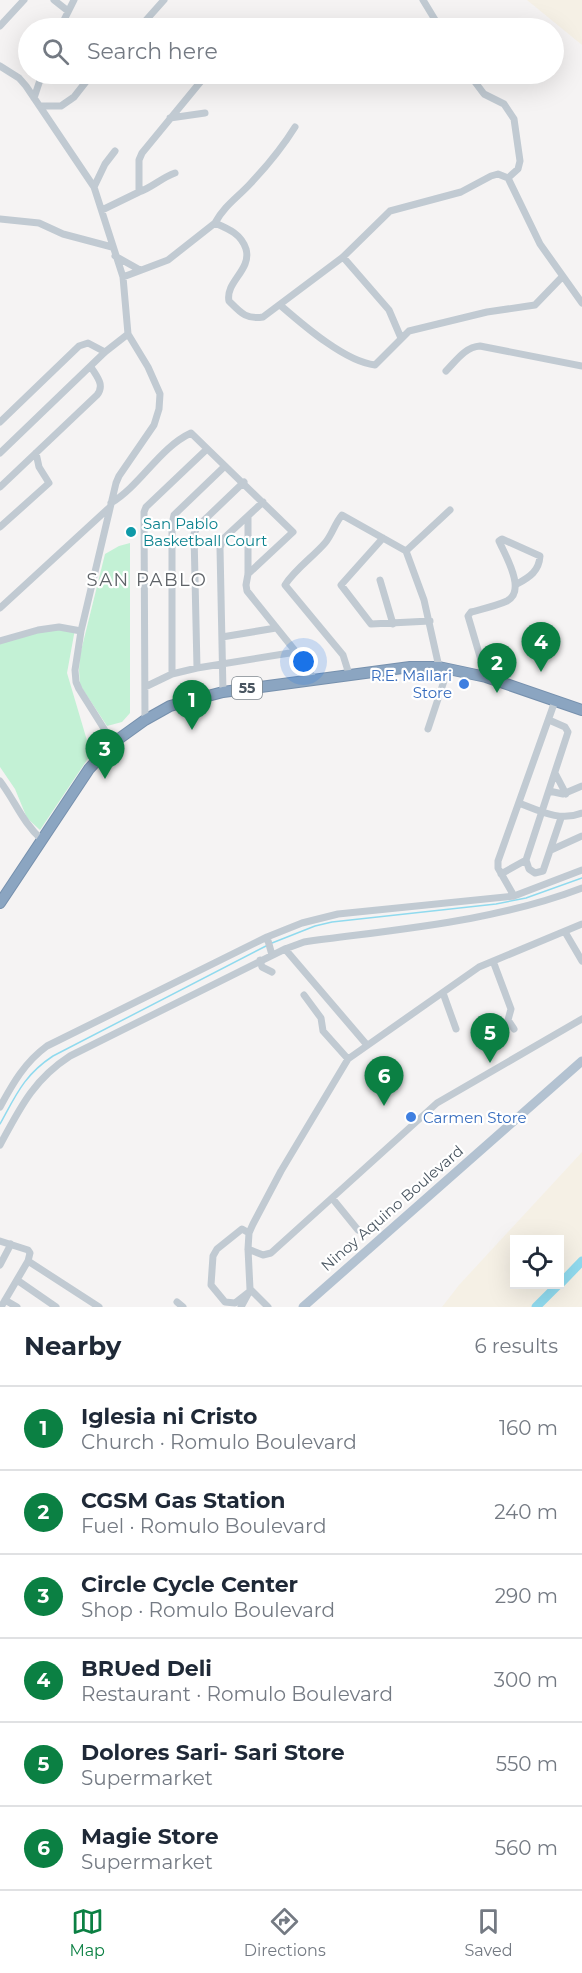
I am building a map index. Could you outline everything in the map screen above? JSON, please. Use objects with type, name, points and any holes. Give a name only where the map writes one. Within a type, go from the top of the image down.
[{"type":"highway","name":"55","points":[[0,903],[89,769],[113,743],[145,720],[170,706],[223,692],[410,667],[444,668],[486,677],[582,710]]},
{"type":"main road","name":"Ninoy Aquino Boulevard","points":[[303,1307],[582,1061]]},
{"type":"street","points":[[0,26],[24,0]]},
{"type":"street","points":[[54,0],[68,11]]},
{"type":"street","points":[[65,18],[74,0]]},
{"type":"street","points":[[148,18],[164,0]]},
{"type":"street","points":[[423,0],[434,18]]},
{"type":"street","points":[[0,66],[18,77]]},
{"type":"street","points":[[24,84],[94,187],[123,277],[128,334],[148,367],[160,394],[159,409],[149,432],[119,476],[81,631],[75,670],[76,682],[92,712],[113,743]]},
{"type":"street","points":[[34,98],[39,84]]},
{"type":"street","points":[[40,106],[61,106],[74,97],[84,84]]},
{"type":"street","points":[[139,192],[139,160],[142,153],[199,84]]},
{"type":"street","points":[[476,84],[484,94],[504,104],[514,119],[520,161],[518,169],[508,178]]},
{"type":"street","points":[[170,118],[205,113]]},
{"type":"street","points":[[123,277],[168,260],[215,223],[221,211],[249,186],[276,155],[295,127]]},
{"type":"street","points":[[94,187],[109,157],[115,151]]},
{"type":"street","points":[[102,210],[153,187],[163,177],[175,173]]},
{"type":"street","points":[[215,223],[231,230],[242,240],[247,253],[245,266],[229,291],[229,301],[243,316],[254,319],[263,317],[343,256],[390,211],[461,192],[498,174],[508,178],[540,244],[582,303]]},
{"type":"street","points":[[0,219],[39,223],[63,234],[112,247]]},
{"type":"street","points":[[115,256],[140,270]]},
{"type":"street","points":[[343,256],[389,310],[401,338]]},
{"type":"street","points":[[279,305],[305,327],[347,355],[375,365],[409,331],[487,312],[535,305],[562,277]]},
{"type":"street","points":[[0,453],[105,352],[128,334]]},
{"type":"street","points":[[0,422],[79,346],[88,343],[105,352]]},
{"type":"street","points":[[446,371],[472,346],[582,366]]},
{"type":"street","points":[[0,487],[100,391],[101,383],[91,367]]},
{"type":"street","points":[[0,608],[168,451],[191,433],[293,532],[248,574]]},
{"type":"street","points":[[145,720],[144,512],[146,507],[207,449]]},
{"type":"street","points":[[0,527],[49,483],[39,467],[36,453]]},
{"type":"street","points":[[172,674],[172,524],[174,515],[225,466]]},
{"type":"street","points":[[197,668],[194,534],[197,527],[244,482]]},
{"type":"street","points":[[223,692],[220,548],[223,539],[263,502]]},
{"type":"street","points":[[406,551],[450,510]]},
{"type":"street","points":[[349,674],[343,655],[285,585],[325,543],[335,530],[342,515],[406,551],[444,668],[428,729]]},
{"type":"street","points":[[248,516],[246,585],[250,596],[296,652],[314,679]]},
{"type":"street","points":[[383,538],[341,585],[371,624],[430,621]]},
{"type":"street","points":[[486,677],[468,616],[471,612],[509,600],[514,593],[517,584],[499,541],[502,539],[540,556],[535,572],[517,584]]},
{"type":"street","points":[[380,580],[393,624]]},
{"type":"street","points":[[0,641],[38,630],[59,627],[81,631]]},
{"type":"street","points":[[222,637],[276,628]]},
{"type":"street","points":[[145,687],[172,674],[197,668],[296,652]]},
{"type":"street","points":[[514,896],[498,868],[498,861],[555,701]]},
{"type":"street","points":[[549,720],[565,727],[568,732],[526,860],[529,869],[539,873],[543,871],[561,818]]},
{"type":"street","points":[[555,773],[566,794]]},
{"type":"street","points":[[0,782],[11,795],[28,827],[42,840]]},
{"type":"street","points":[[549,791],[566,794],[582,786]]},
{"type":"street","points":[[519,803],[561,818],[582,813]]},
{"type":"street","points":[[551,850],[582,836]]},
{"type":"street","points":[[501,874],[526,860]]},
{"type":"street","points":[[0,1107],[23,1068],[34,1055],[47,1046],[267,937],[302,923],[338,914],[514,896],[582,870]]},
{"type":"street","points":[[0,1145],[35,1086],[55,1066],[70,1056],[260,960],[304,942],[473,919],[552,899],[582,888]]},
{"type":"street","points":[[241,1307],[250,1290],[249,1233],[280,1171],[348,1059],[480,967],[582,924]]},
{"type":"street","points":[[565,932],[582,961]]},
{"type":"street","points":[[267,937],[272,955]]},
{"type":"street","points":[[285,949],[367,1045]]},
{"type":"street","points":[[260,960],[262,967],[272,972]]},
{"type":"street","points":[[493,961],[511,1009],[508,1020],[514,1029]]},
{"type":"street","points":[[442,993],[456,1029]]},
{"type":"street","points":[[304,995],[321,1018],[324,1030],[348,1059]]},
{"type":"street","points":[[248,1249],[267,1255],[436,1103],[582,1019]]},
{"type":"street","points":[[332,1197],[358,1230]]},
{"type":"street","points":[[249,1233],[242,1229],[217,1249],[213,1256],[211,1285],[225,1302],[235,1303],[250,1290]]},
{"type":"street","points":[[0,1241],[30,1252],[28,1261],[1,1307]]},
{"type":"street","points":[[0,1264],[12,1244]]},
{"type":"street","points":[[28,1261],[99,1307]]},
{"type":"street","points":[[17,1280],[56,1307]]},
{"type":"street","points":[[250,1290],[268,1307]]},
{"type":"street","points":[[5,1300],[17,1307]]},
{"type":"green space","points":[[130,543],[130,713],[122,722],[107,726],[80,685],[80,655],[105,554]]},
{"type":"green space","points":[[63,626],[75,629],[67,673],[91,754],[40,830],[27,818],[15,789],[0,767],[0,642]]},
{"type":"sand","points":[[527,0],[582,0],[582,45],[564,30],[564,18],[549,18]]},
{"type":"sand","points":[[582,1152],[582,1307],[442,1307],[459,1285]]},
{"type":"waterway","points":[[272,943],[315,926],[332,922],[496,904],[526,898],[582,878]]},
{"type":"waterway","points":[[0,1124],[28,1078],[53,1056],[266,946]]},
{"type":"waterway","points":[[564,1280],[582,1261]]},
{"type":"waterway","points":[[536,1307],[554,1289]]},
{"type":"place","name":"San Pablo Basketball Court","points":[[131,532]]},
{"type":"place","name":"BRUed Deli","points":[[541,672]]},
{"type":"place","name":"R.E. Mallari Store","points":[[464,684]]},
{"type":"place","name":"CGSM Gas Station","points":[[497,693]]},
{"type":"place","name":"Iglesia ni Cristo","points":[[192,730]]},
{"type":"place","name":"Circle Cycle Center","points":[[105,779]]},
{"type":"place","name":"Dolores Sari- Sari Store","points":[[490,1063]]},
{"type":"place","name":"Magie Store","points":[[384,1106]]},
{"type":"place","name":"Carmen Store","points":[[411,1117]]},
{"type":"district","name":"SAN PABLO","points":[[147,580]]}]
